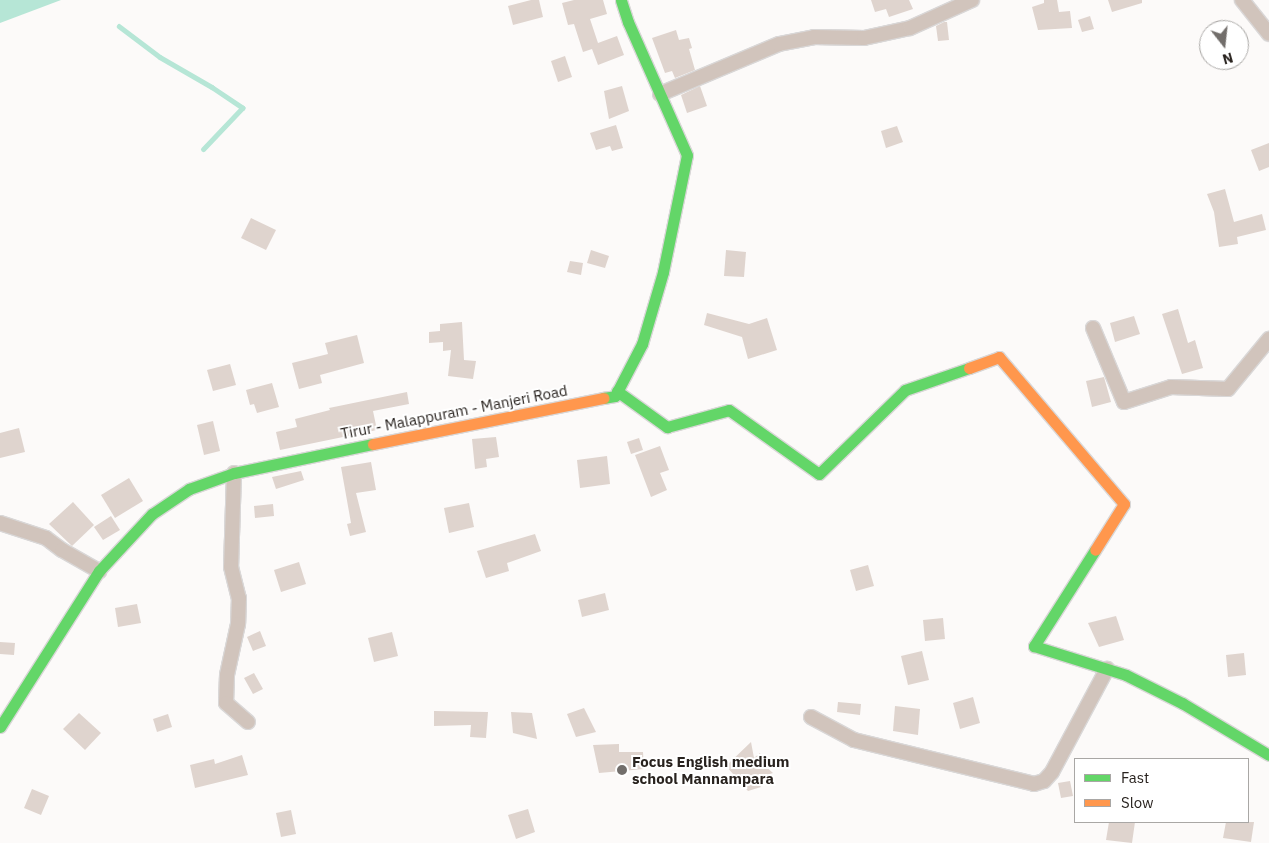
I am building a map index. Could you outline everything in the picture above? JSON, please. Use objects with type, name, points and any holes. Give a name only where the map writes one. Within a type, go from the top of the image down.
[{"type":"main road","points":[[621,0],[628,22],[687,155],[663,272],[642,344],[617,391],[667,426],[729,410],[820,474],[905,390],[999,357],[1124,504],[1034,646],[1126,675],[1182,703],[1269,755]]},
{"type":"main road","name":"Tirur - Malappuram - Manjeri Road","points":[[0,727],[99,571],[152,514],[189,489],[234,474],[428,432],[615,396],[617,391]]},
{"type":"street","points":[[660,94],[779,44],[814,37],[864,38],[910,28],[972,0]]},
{"type":"street","points":[[1242,0],[1269,34]]},
{"type":"street","points":[[1094,328],[1124,402],[1171,388],[1228,389],[1269,339]]},
{"type":"street","points":[[234,474],[231,566],[239,598],[238,616],[227,675],[226,703],[248,722]]},
{"type":"street","points":[[0,522],[46,538],[62,550],[99,571]]},
{"type":"street","points":[[811,717],[854,740],[1034,784],[1044,781],[1052,772],[1107,669]]},
{"type":"shaded area","points":[[0,0],[61,0],[0,23]]},
{"type":"building","points":[[531,0],[539,0],[543,17],[513,25],[508,6]]},
{"type":"building","points":[[574,0],[603,0],[607,14],[590,19],[598,43],[617,36],[624,55],[598,65],[592,49],[583,52],[574,24],[568,25],[562,3]]},
{"type":"building","points":[[871,0],[909,0],[913,9],[889,17],[886,9],[875,12]]},
{"type":"building","points":[[1044,0],[1057,0],[1059,12],[1070,11],[1072,28],[1038,30],[1032,7],[1044,3]]},
{"type":"building","points":[[1108,0],[1142,0],[1142,3],[1112,12]]},
{"type":"building","points":[[1090,16],[1094,29],[1082,32],[1078,20]]},
{"type":"building","points":[[947,22],[949,40],[938,41],[936,26]]},
{"type":"building","points":[[676,30],[679,40],[689,38],[692,48],[689,49],[695,70],[675,78],[672,71],[665,73],[652,38]]},
{"type":"building","points":[[565,56],[572,77],[558,82],[551,61]]},
{"type":"building","points":[[622,86],[629,111],[609,119],[604,91]]},
{"type":"building","points":[[700,86],[707,106],[687,113],[681,95]]},
{"type":"building","points":[[616,125],[623,148],[612,151],[610,146],[596,150],[590,133]]},
{"type":"building","points":[[897,126],[903,142],[886,148],[881,131]]},
{"type":"building","points":[[1269,143],[1269,167],[1259,171],[1251,150]]},
{"type":"building","points":[[1225,189],[1234,222],[1262,214],[1266,230],[1237,237],[1238,244],[1219,247],[1214,212],[1207,194]]},
{"type":"building","points":[[251,218],[276,230],[266,250],[241,238]]},
{"type":"building","points":[[591,250],[609,256],[605,268],[587,263]]},
{"type":"building","points":[[726,250],[746,252],[744,277],[724,276]]},
{"type":"building","points":[[570,261],[583,263],[581,275],[567,272]]},
{"type":"building","points":[[1178,309],[1188,343],[1195,340],[1203,368],[1182,374],[1162,314]]},
{"type":"building","points":[[707,313],[749,324],[767,318],[777,350],[748,359],[742,337],[704,325]]},
{"type":"building","points":[[1134,316],[1140,334],[1115,342],[1110,323]]},
{"type":"building","points":[[462,322],[464,360],[476,361],[473,379],[448,376],[451,350],[443,351],[443,342],[429,343],[429,332],[440,331],[440,324]]},
{"type":"building","points":[[357,335],[364,363],[320,375],[322,383],[299,389],[292,363],[328,354],[325,343]]},
{"type":"building","points":[[230,364],[236,385],[213,391],[207,370]]},
{"type":"building","points":[[1104,377],[1111,402],[1092,407],[1086,381]]},
{"type":"building","points":[[272,383],[279,407],[257,413],[254,404],[250,405],[246,390]]},
{"type":"building","points":[[407,392],[409,404],[373,411],[377,430],[280,450],[276,432],[297,427],[295,419],[330,410],[329,408]]},
{"type":"building","points":[[213,421],[220,451],[204,455],[197,425]]},
{"type":"building","points":[[19,428],[25,452],[0,458],[0,433]]},
{"type":"building","points":[[496,437],[499,457],[486,459],[487,467],[475,469],[472,439]]},
{"type":"building","points":[[639,438],[643,450],[631,454],[627,442]]},
{"type":"building","points":[[660,446],[669,470],[660,473],[667,490],[651,497],[635,455]]},
{"type":"building","points":[[607,456],[610,484],[580,488],[577,460]]},
{"type":"building","points":[[371,462],[376,490],[356,493],[366,532],[350,536],[347,524],[351,523],[341,467]]},
{"type":"building","points":[[301,471],[304,480],[276,489],[272,477]]},
{"type":"building","points":[[129,478],[143,501],[115,518],[101,495]]},
{"type":"building","points":[[73,502],[94,525],[72,546],[49,524]]},
{"type":"building","points":[[469,503],[474,527],[449,533],[444,508]]},
{"type":"building","points":[[273,504],[274,516],[255,518],[254,506]]},
{"type":"building","points":[[111,516],[120,530],[103,540],[94,527]]},
{"type":"building","points":[[535,534],[541,551],[507,563],[509,571],[486,578],[477,551]]},
{"type":"building","points":[[299,562],[306,584],[281,592],[274,570]]},
{"type":"building","points":[[868,565],[874,586],[856,591],[850,570]]},
{"type":"building","points":[[605,593],[609,610],[582,617],[578,600]]},
{"type":"building","points":[[137,604],[141,623],[118,627],[115,608]]},
{"type":"building","points":[[1116,616],[1124,640],[1099,647],[1088,623]]},
{"type":"building","points":[[943,618],[945,639],[925,641],[923,620]]},
{"type":"building","points":[[260,631],[266,646],[253,651],[247,637]]},
{"type":"building","points":[[392,632],[398,656],[374,662],[368,638]]},
{"type":"building","points":[[0,642],[15,643],[14,655],[0,654]]},
{"type":"building","points":[[922,651],[929,680],[908,685],[901,656]]},
{"type":"building","points":[[1244,653],[1246,675],[1228,677],[1226,655]]},
{"type":"building","points":[[254,673],[263,689],[253,694],[244,678]]},
{"type":"building","points":[[973,697],[980,723],[960,729],[953,703]]},
{"type":"building","points":[[838,702],[861,704],[860,715],[837,712]]},
{"type":"building","points":[[895,706],[920,709],[918,735],[893,731]]},
{"type":"building","points":[[584,708],[596,732],[576,737],[567,714]]},
{"type":"building","points":[[434,711],[488,712],[486,738],[470,737],[471,725],[434,726]]},
{"type":"building","points":[[511,712],[532,713],[537,739],[513,733]]},
{"type":"building","points":[[79,713],[101,733],[85,750],[63,729]]},
{"type":"building","points":[[168,714],[172,727],[157,732],[153,719]]},
{"type":"building","points":[[751,742],[754,758],[760,753],[763,764],[773,773],[754,779],[761,787],[748,791],[726,766]]},
{"type":"building","points":[[619,744],[619,752],[643,752],[644,769],[599,773],[593,745]]},
{"type":"building","points":[[242,755],[248,775],[195,788],[190,765],[214,759],[215,764]]},
{"type":"building","points":[[1070,781],[1073,796],[1061,798],[1058,783]]},
{"type":"building","points":[[32,789],[49,796],[41,815],[24,808]]},
{"type":"building","points":[[528,809],[535,832],[516,839],[508,815]]},
{"type":"building","points":[[291,810],[296,834],[281,837],[276,813]]},
{"type":"building","points":[[1254,822],[1251,842],[1223,838],[1226,823]]},
{"type":"building","points":[[1109,823],[1135,823],[1132,843],[1106,840]]},
{"type":"waterway","points":[[119,26],[160,57],[212,87],[243,108],[204,149]]},
{"type":"traffic: fast","points":[[603,398],[615,396],[642,344],[663,272],[687,155],[628,22],[621,0]]},
{"type":"traffic: fast","points":[[617,391],[667,427],[729,410],[819,474],[905,390],[969,368]]},
{"type":"traffic: fast","points":[[0,727],[99,571],[152,514],[189,489],[234,473],[373,444]]},
{"type":"traffic: fast","points":[[1095,550],[1034,646],[1126,675],[1182,703],[1269,755]]},
{"type":"traffic: slow","points":[[969,368],[999,357],[1124,504],[1095,550]]},
{"type":"traffic: slow","points":[[373,444],[603,398]]},
{"type":"place","name":"Focus English medium school Mannampara","points":[[622,770]]}]
